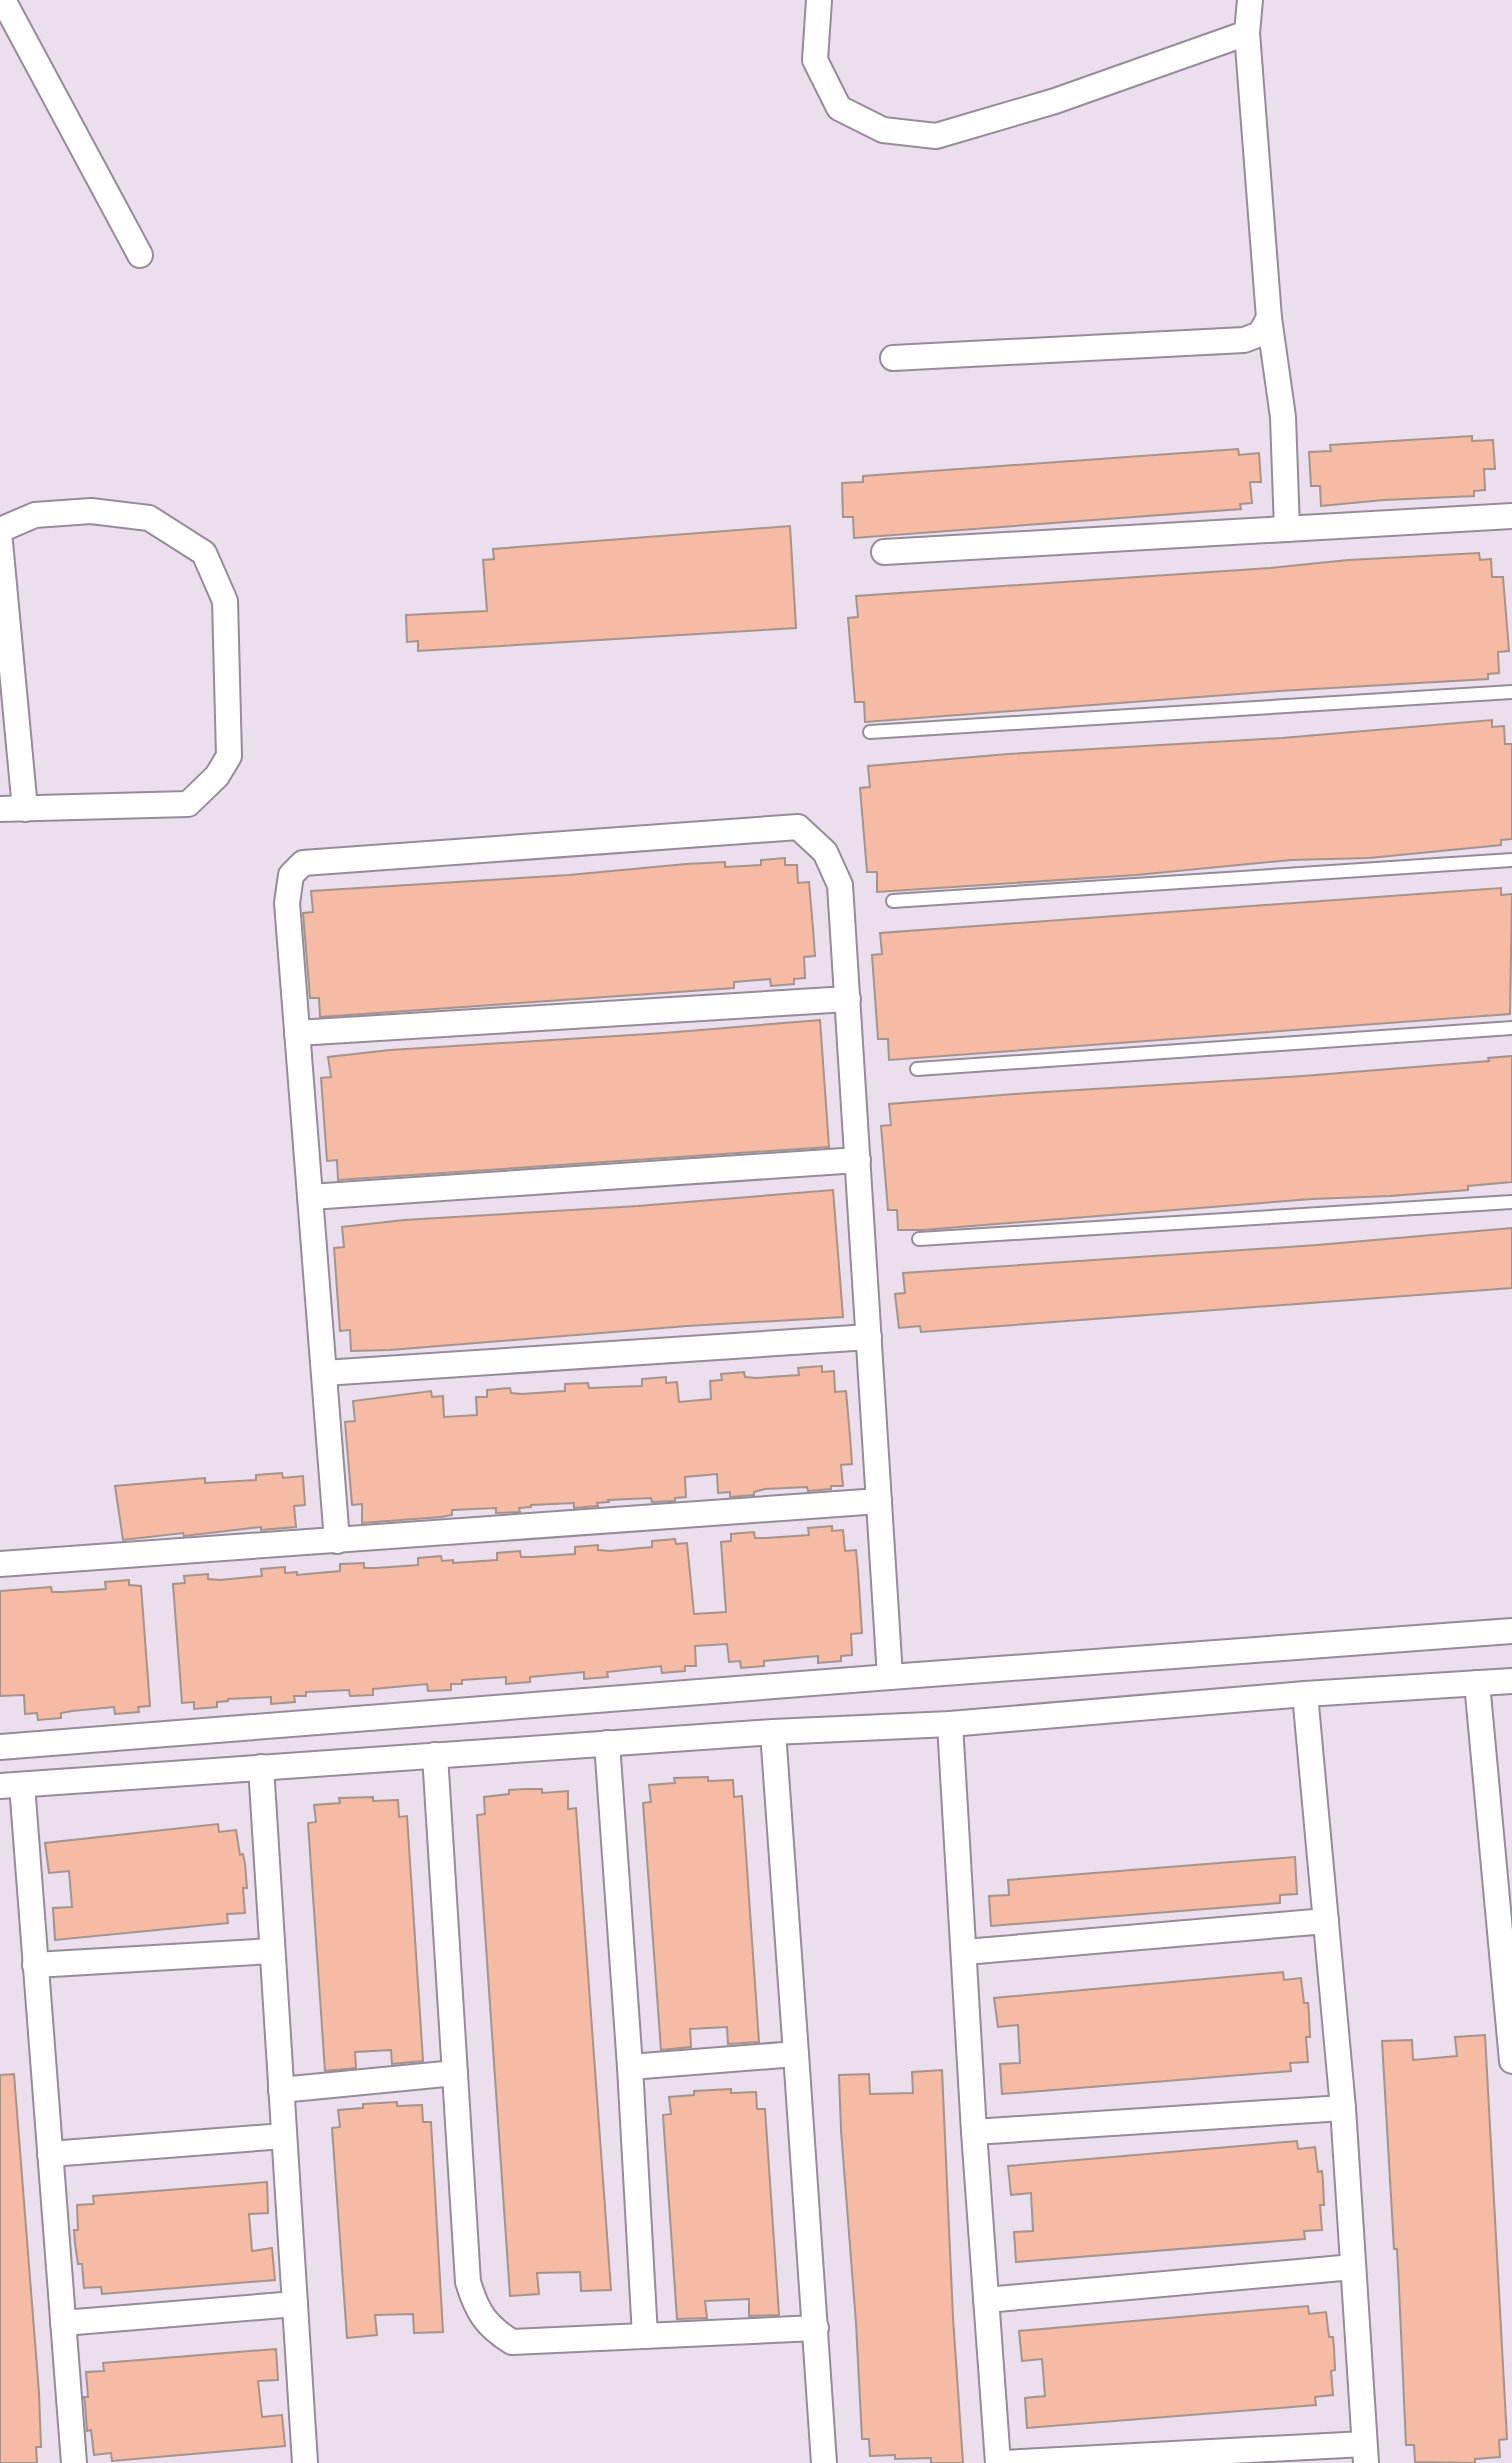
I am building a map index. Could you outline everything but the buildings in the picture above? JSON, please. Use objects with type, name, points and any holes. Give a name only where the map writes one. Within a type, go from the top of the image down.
[{"type":"street","points":[[3,0],[140,255]]},
{"type":"street","points":[[819,0],[815,60],[839,108],[883,130],[936,136],[1055,101],[1247,33]]},
{"type":"street","points":[[1250,0],[1247,33],[1269,318],[1283,417],[1287,529]]},
{"type":"street","points":[[893,358],[1244,340],[1260,334],[1269,318]]},
{"type":"street","points":[[0,530],[35,515],[91,511],[149,518],[204,553],[225,601],[229,756],[217,776],[188,804],[0,809]]},
{"type":"street","points":[[884,552],[1512,516]]},
{"type":"street","points":[[0,542],[25,809]]},
{"type":"street","points":[[337,1541],[287,903],[291,875],[303,863],[798,827],[825,852],[840,885],[890,1677]]},
{"type":"street","points":[[297,1033],[848,999]]},
{"type":"street","points":[[310,1197],[858,1160]]},
{"type":"street","points":[[324,1373],[869,1337]]},
{"type":"street","points":[[0,1564],[879,1501]]},
{"type":"street","points":[[0,1747],[1512,1631]]},
{"type":"street","points":[[74,2463],[35,1965],[11,1785],[773,1732],[950,1724],[1305,1694],[1512,1681]]},
{"type":"street","points":[[1477,1683],[1512,2061]]},
{"type":"street","points":[[950,1724],[974,2132],[1000,2463],[1365,2454],[1343,2108],[1305,1694]]},
{"type":"street","points":[[773,1732],[824,2463]]},
{"type":"street","points":[[607,1743],[645,2336]]},
{"type":"street","points":[[435,1755],[468,2282],[475,2304],[491,2329],[512,2342],[816,2328]]},
{"type":"street","points":[[261,1767],[305,2463]]},
{"type":"street","points":[[965,1952],[1326,1921]]},
{"type":"street","points":[[35,1965],[272,1951]]},
{"type":"street","points":[[630,2067],[796,2054]]},
{"type":"street","points":[[281,2090],[455,2073]]},
{"type":"street","points":[[974,2132],[1343,2108]]},
{"type":"street","points":[[50,2154],[284,2136]]},
{"type":"street","points":[[986,2300],[1353,2267]]},
{"type":"street","points":[[63,2323],[295,2304]]},
{"type":"lane","points":[[870,732],[1512,692]]},
{"type":"lane","points":[[893,901],[1512,860]]},
{"type":"lane","points":[[917,1069],[1512,1028]]},
{"type":"lane","points":[[919,1239],[1512,1202]]}]
